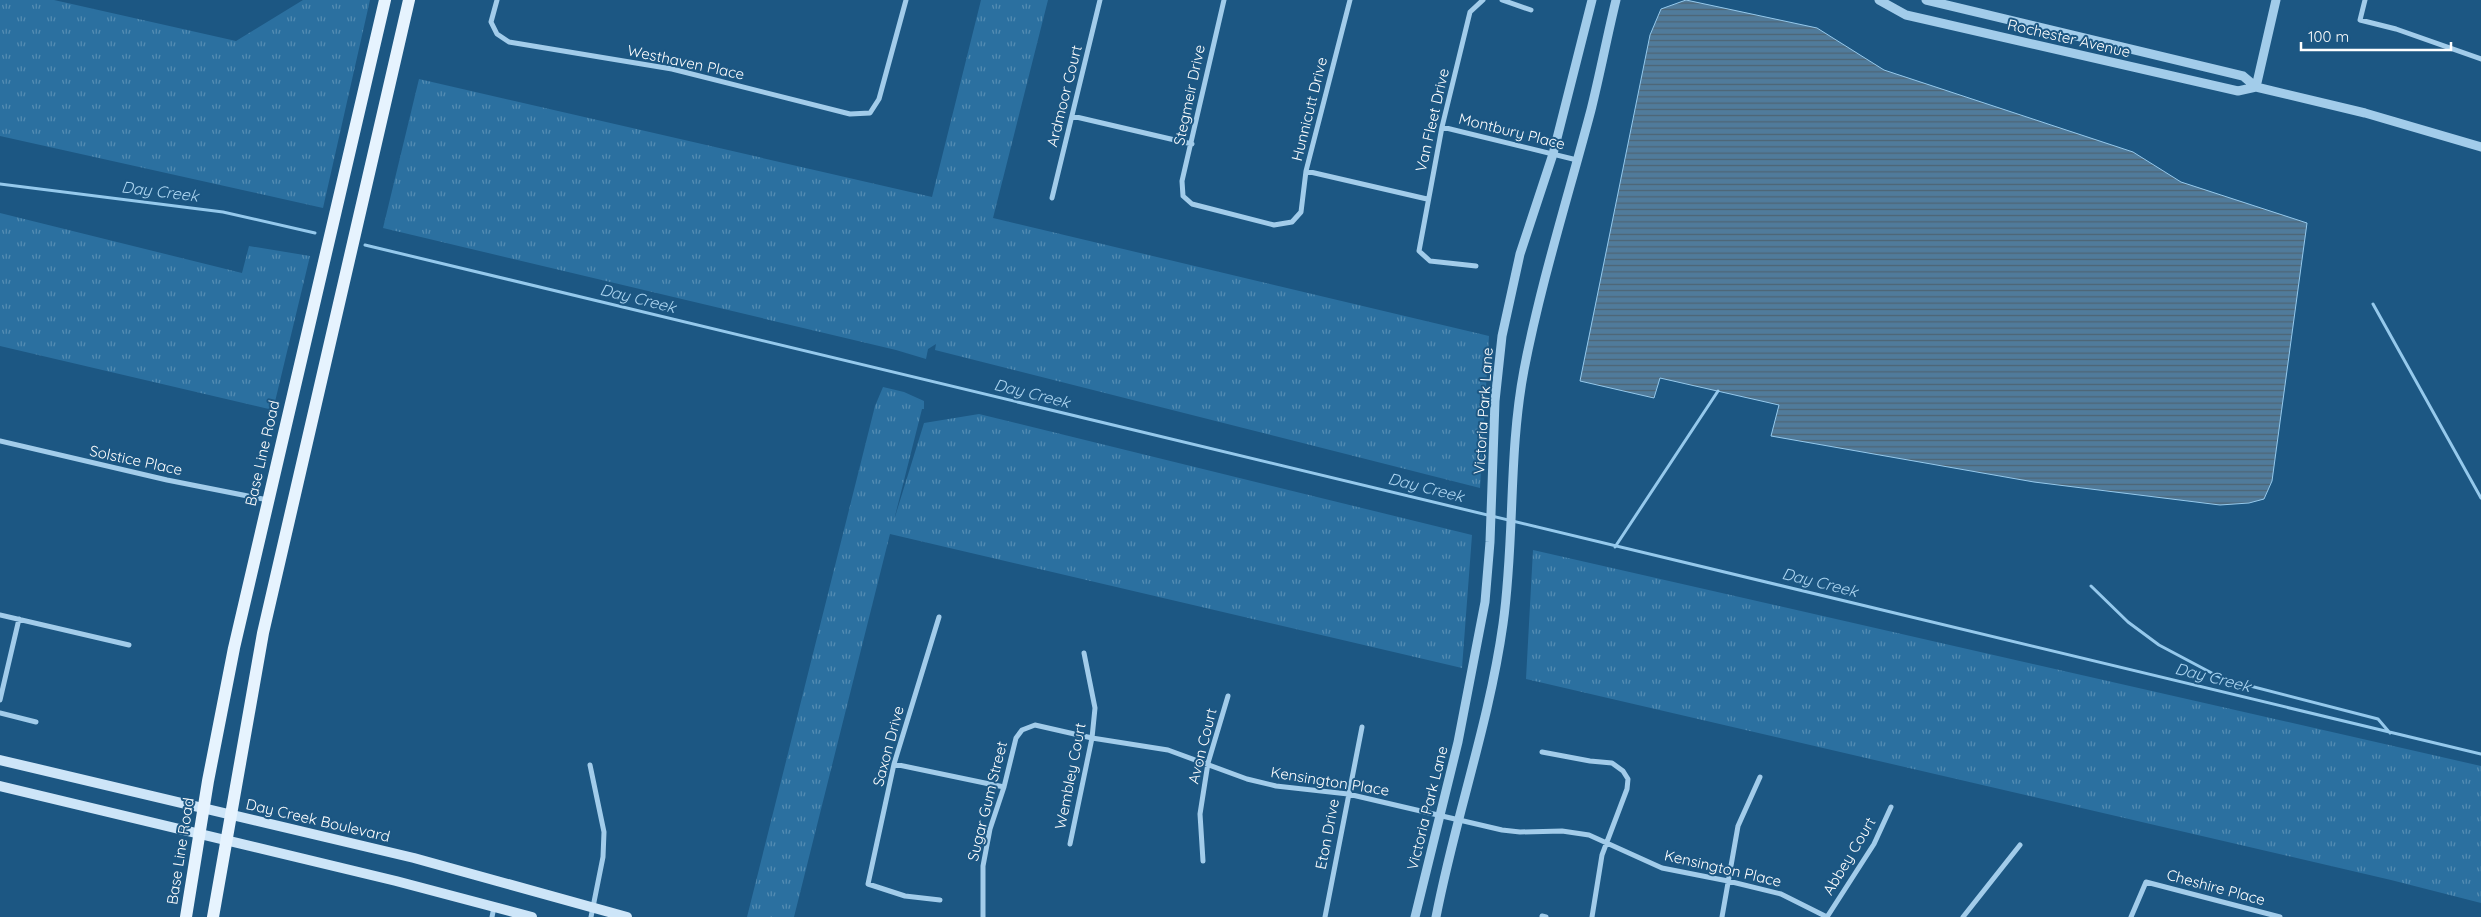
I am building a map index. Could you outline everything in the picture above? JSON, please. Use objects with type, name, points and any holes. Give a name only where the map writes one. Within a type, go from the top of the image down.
[{"type":"main road","name":"Base Line Road","points":[[186,917],[203,808],[234,648],[385,0]]},
{"type":"main road","points":[[213,917],[229,814],[263,633],[409,0]]},
{"type":"main road","name":"Day Creek Boulevard","points":[[0,760],[414,858],[592,913],[627,917]]},
{"type":"main road","points":[[0,786],[396,880],[493,912],[532,917]]},
{"type":"street","name":"Westhaven Place","points":[[497,0],[491,22],[497,34],[509,42],[672,69],[850,114],[870,113],[879,99],[906,0]]},
{"type":"street","name":"Ardmoor Court","points":[[1052,198],[1100,0]]},
{"type":"street","name":"Stegmeir Drive","points":[[1224,0],[1182,181],[1183,196],[1192,204],[1274,225],[1292,222]]},
{"type":"street","name":"Hunnicutt Drive","points":[[1292,222],[1300,212],[1306,171],[1350,0]]},
{"type":"street","name":"Van Fleet Drive","points":[[1476,266],[1430,261],[1419,251],[1427,199],[1442,126],[1470,12],[1483,0]]},
{"type":"street","points":[[1502,0],[1531,10]]},
{"type":"street","name":"Victoria Park Lane","points":[[1415,917],[1440,815],[1476,652],[1485,602],[1490,542],[1495,401],[1502,336],[1520,254],[1553,154],[1592,0]]},
{"type":"street","points":[[1436,917],[1457,820],[1478,755],[1497,657],[1508,586],[1516,427],[1523,372],[1548,263],[1596,88],[1616,0]]},
{"type":"street","name":"Rochester Avenue","points":[[1878,0],[1906,15],[2238,91],[2256,87],[2365,113],[2481,147]]},
{"type":"street","name":"Rochester Avenue","points":[[1926,0],[2243,76],[2256,87]]},
{"type":"street","points":[[2256,87],[2276,0]]},
{"type":"street","points":[[2365,0],[2360,20],[2481,59]]},
{"type":"street","points":[[1072,116],[1192,144]]},
{"type":"street","name":"Montbury Place","points":[[1442,126],[1577,160]]},
{"type":"street","points":[[1306,171],[1427,199]]},
{"type":"street","name":"Solstice Place","points":[[0,441],[167,480],[268,500]]},
{"type":"street","points":[[0,615],[129,645]]},
{"type":"street","name":"Saxon Drive","points":[[939,618],[894,764],[868,884],[905,896],[940,900]]},
{"type":"street","points":[[0,700],[19,619]]},
{"type":"street","name":"Wembley Court","points":[[1070,844],[1092,738],[1095,708],[1084,653]]},
{"type":"street","name":"Avon Court","points":[[1203,861],[1200,814],[1208,763],[1228,696]]},
{"type":"street","points":[[0,713],[36,722]]},
{"type":"street","name":"Kensington Place","points":[[1028,727],[1036,725],[1092,738],[1168,750],[1208,763],[1247,779],[1276,786],[1348,794],[1457,820],[1520,832],[1576,832],[1662,868],[1781,894],[1827,917]]},
{"type":"street","name":"Sugar Gum Street","points":[[984,917],[982,884],[985,847],[1004,788],[1016,738],[1022,730],[1028,727]]},
{"type":"street","name":"Eton Drive","points":[[1325,917],[1362,727]]},
{"type":"street","points":[[1542,752],[1590,762],[1612,763],[1623,771],[1628,779],[1627,789],[1606,843],[1592,917]]},
{"type":"street","points":[[894,764],[1004,788]]},
{"type":"street","points":[[590,766],[604,832],[603,857],[592,913]]},
{"type":"street","points":[[1722,917],[1738,826],[1760,777]]},
{"type":"street","name":"Abbey Court","points":[[1827,917],[1874,844],[1891,807]]},
{"type":"street","points":[[1963,917],[2020,845]]},
{"type":"street","name":"Cheshire Place","points":[[2131,917],[2146,882],[2280,917]]},
{"type":"street","points":[[2260,917],[2262,911]]},
{"type":"green space","points":[[0,0],[54,0],[236,41],[303,0],[370,0],[323,208],[0,136]]},
{"type":"green space","points":[[981,0],[1048,0],[993,218],[1489,336],[1480,488],[935,350],[936,344],[928,349],[926,359],[896,350],[383,228],[419,79],[932,197]]},
{"type":"green space","points":[[0,213],[242,273],[249,246],[310,256],[273,410],[0,346]]},
{"type":"green space","points":[[883,387],[904,392],[924,401],[924,409],[922,409],[894,520],[924,423],[979,414],[1472,535],[1462,668],[890,534],[794,917],[747,917],[875,406]]},
{"type":"green space","points":[[1533,550],[2481,766],[2481,903],[2391,880],[1526,679]]},
{"type":"shaded area","points":[[1686,0],[1817,28],[1884,70],[2133,152],[2181,182],[2307,223],[2272,481],[2264,499],[2249,503],[2220,505],[2034,482],[1771,436],[1779,405],[1660,378],[1654,398],[1580,381],[1650,35],[1661,9]]},
{"type":"waterway","name":"Day Creek","points":[[0,184],[223,212],[315,233]]},
{"type":"waterway","name":"Day Creek","points":[[365,245],[2481,754]]},
{"type":"waterway","points":[[2373,304],[2481,498]]},
{"type":"waterway","points":[[1615,547],[1718,391]]},
{"type":"waterway","points":[[2091,586],[2128,622],[2159,645],[2223,679],[2378,719],[2390,733]]}]
